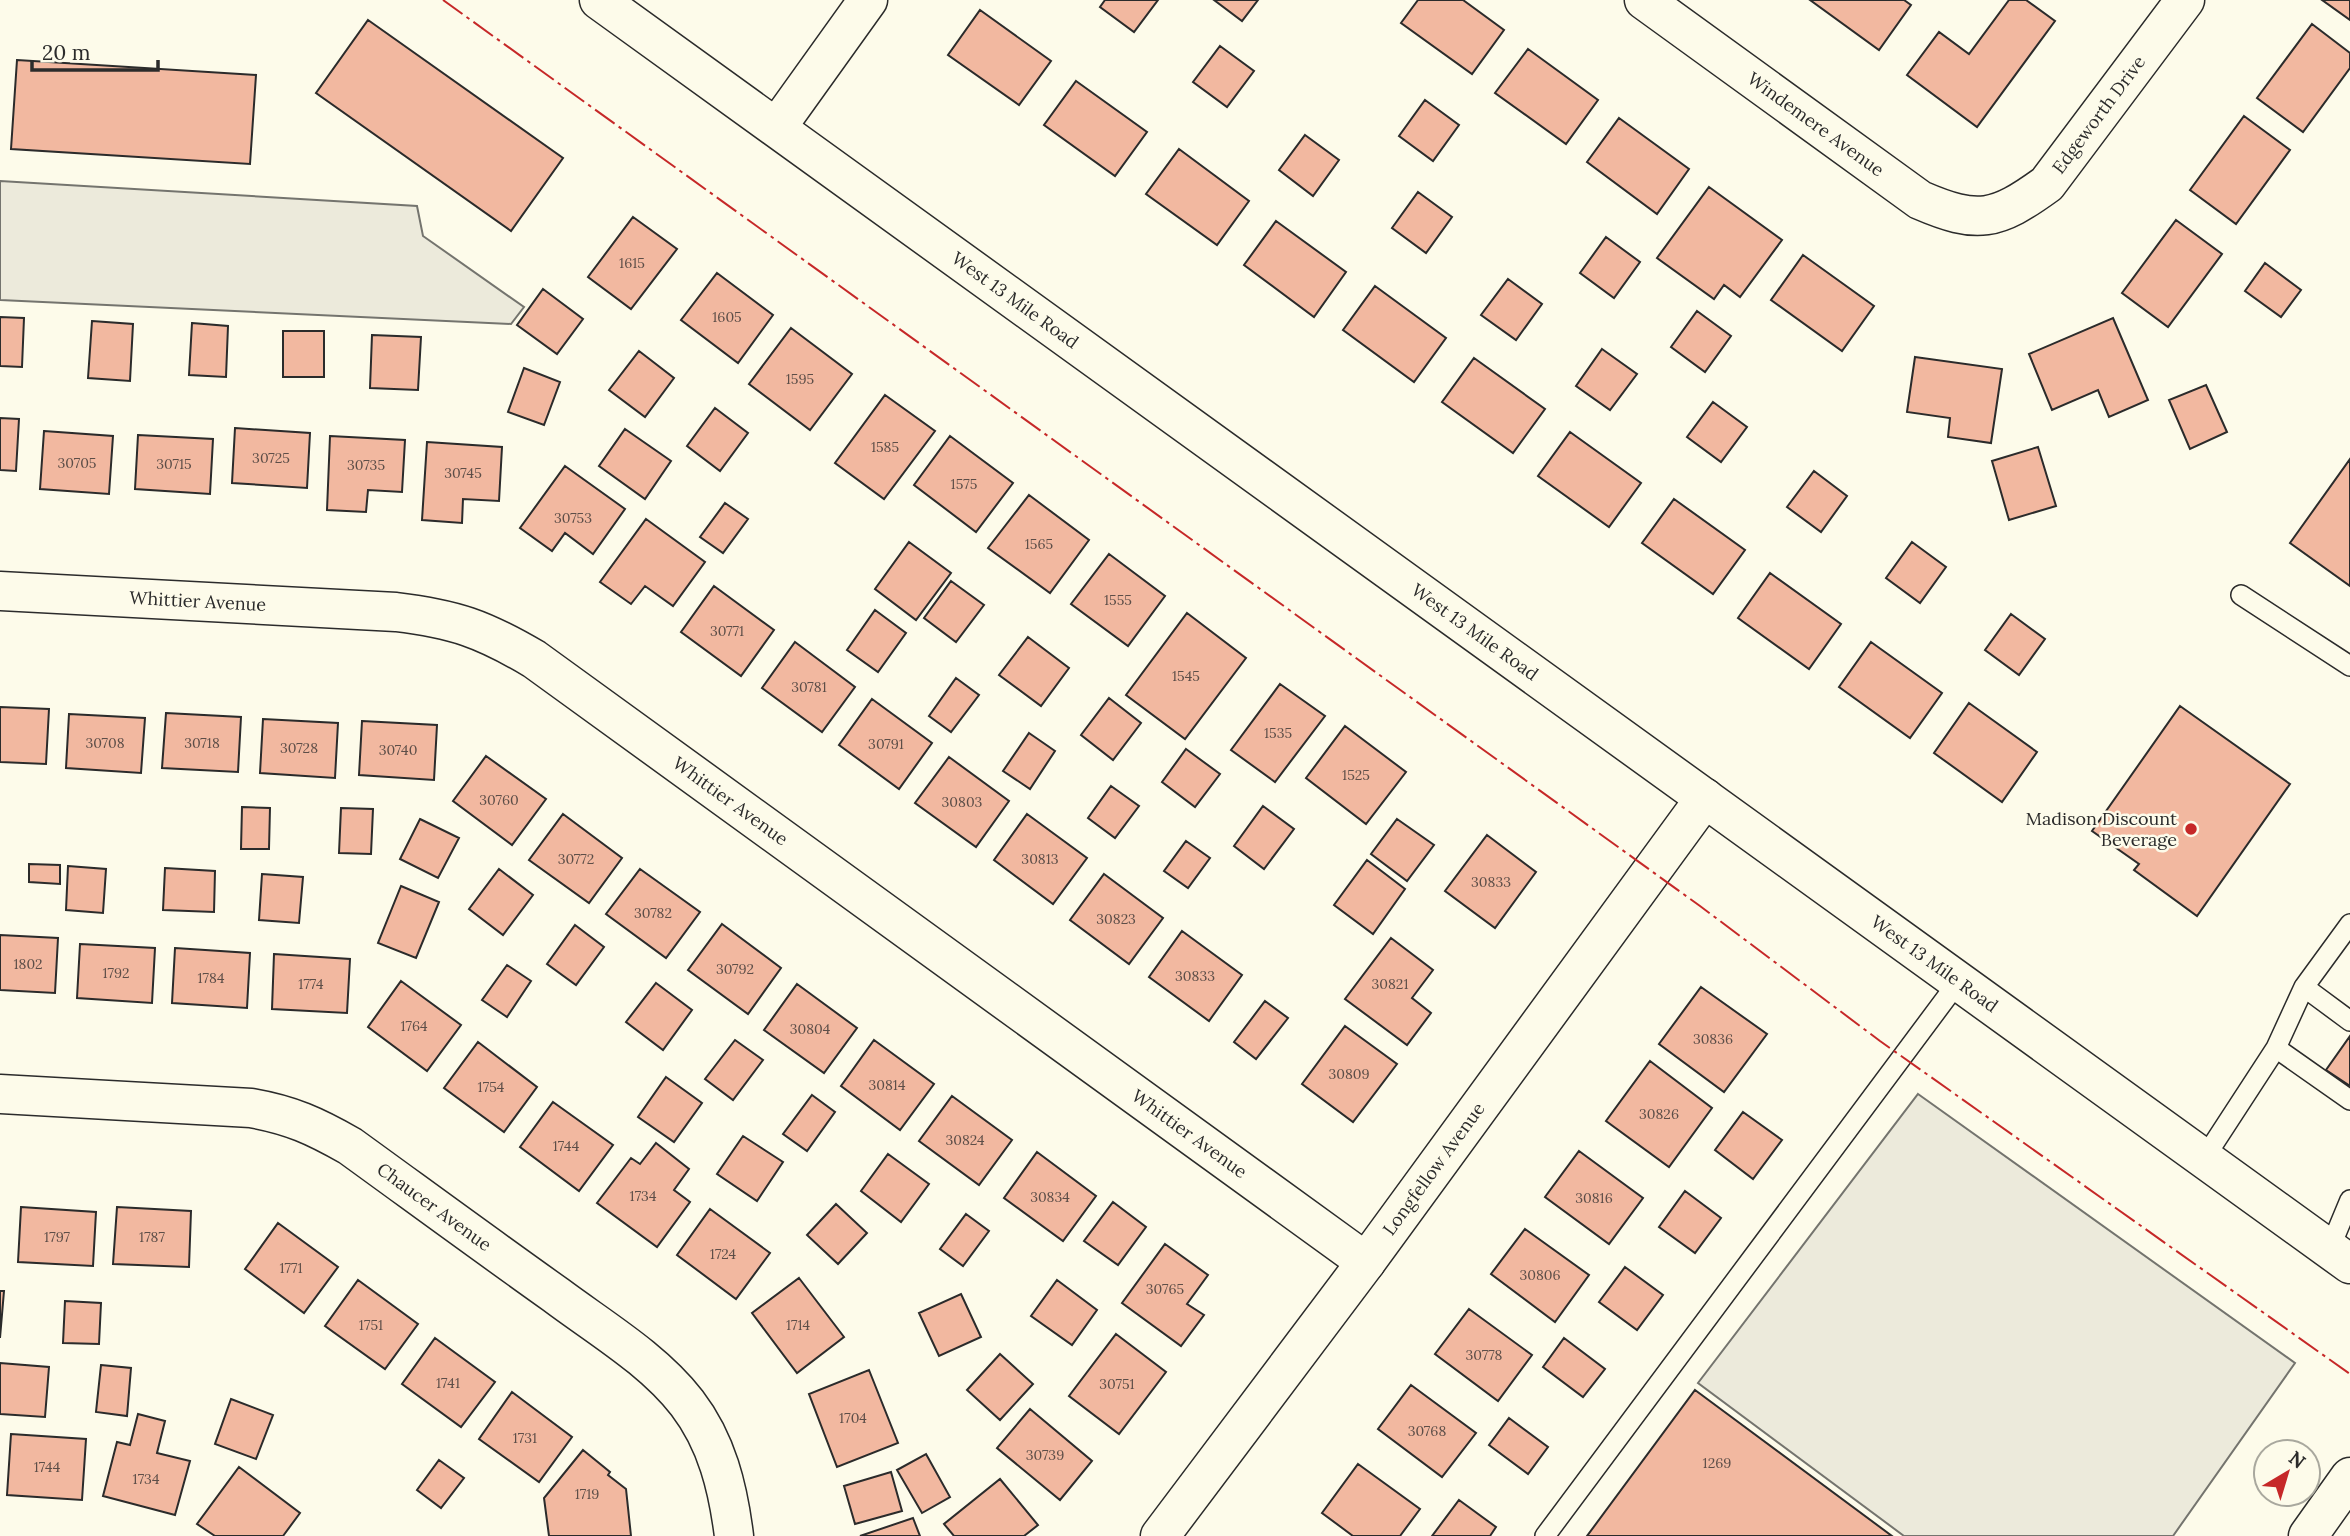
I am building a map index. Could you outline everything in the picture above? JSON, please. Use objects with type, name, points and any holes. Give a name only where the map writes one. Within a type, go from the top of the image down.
[{"type":"street","name":"West 13 Mile Road","points":[[599,0],[2340,1256]]},
{"type":"street","points":[[777,127],[868,0]]},
{"type":"street","name":"Windemere Avenue","points":[[1644,0],[1920,200],[1950,213],[1975,218],[2000,214]]},
{"type":"street","name":"Edgeworth Drive","points":[[2000,214],[2047,184],[2185,0]]},
{"type":"street","name":"Whittier Avenue","points":[[0,590],[396,612],[433,616],[471,626],[502,640],[545,667],[1366,1262]]},
{"type":"street","name":"Longfellow Avenue","points":[[1160,1536],[1366,1262],[1705,798]]},
{"type":"street","name":"Chaucer Avenue","points":[[0,1094],[251,1108],[279,1113],[310,1124],[350,1146],[605,1331],[666,1380],[687,1403],[706,1432],[725,1483],[734,1536]]},
{"type":"street","points":[[2308,1536],[2350,1477]]},
{"type":"lane","points":[[2241,594],[2350,666]]},
{"type":"lane","points":[[2205,1157],[2276,1048],[2304,987],[2350,925]]},
{"type":"lane","points":[[1545,1536],[1958,982]]},
{"type":"lane","points":[[2304,987],[2350,1021]]},
{"type":"lane","points":[[2276,1048],[2350,1100]]},
{"type":"lane","points":[[2340,1256],[2350,1200]]},
{"type":"shaded area","points":[[0,181],[417,206],[423,236],[524,307],[511,324],[0,300]]},
{"type":"shaded area","points":[[1918,1094],[2295,1363],[2173,1536],[1904,1536],[1698,1383]]},
{"type":"building","points":[[1105,0],[1158,0],[1134,32],[1100,7]]},
{"type":"building","points":[[1214,0],[1258,0],[1242,21]]},
{"type":"building","points":[[1418,0],[1463,0],[1504,30],[1472,74],[1401,23]]},
{"type":"building","points":[[1810,0],[1904,0],[1911,5],[1879,50]]},
{"type":"building","points":[[2009,0],[2026,0],[2055,21],[1977,127],[1907,75],[1939,32],[1969,54]]},
{"type":"building","points":[[2322,0],[2350,0],[2350,20]]},
{"type":"building","points":[[980,10],[1051,61],[1019,105],[948,55]]},
{"type":"building","points":[[368,20],[563,158],[511,231],[316,93]]},
{"type":"building","points":[[2312,24],[2350,53],[2350,68],[2303,132],[2257,98]]},
{"type":"building","points":[[1220,46],[1254,71],[1227,107],[1193,82]]},
{"type":"building","points":[[1528,49],[1598,100],[1566,144],[1495,93]]},
{"type":"building","points":[[17,60],[256,75],[250,164],[11,149]]},
{"type":"building","points":[[1076,81],[1147,132],[1115,176],[1044,125]]},
{"type":"building","points":[[1425,100],[1459,125],[1433,161],[1399,136]]},
{"type":"building","points":[[2244,116],[2290,150],[2236,224],[2190,190]]},
{"type":"building","points":[[1619,118],[1689,169],[1657,214],[1587,162]]},
{"type":"building","points":[[1305,135],[1339,160],[1313,196],[1279,170]]},
{"type":"building","points":[[1179,149],[1249,201],[1217,245],[1146,194]]},
{"type":"building","points":[[1709,187],[1782,240],[1740,297],[1724,285],[1714,299],[1657,258]]},
{"type":"building","points":[[1418,192],[1452,217],[1426,253],[1392,228]]},
{"type":"building","points":[[633,217],[677,249],[631,309],[588,277]]},
{"type":"building","points":[[2176,220],[2222,254],[2168,327],[2122,293]]},
{"type":"building","points":[[1276,221],[1346,272],[1314,317],[1244,265]]},
{"type":"building","points":[[1606,237],[1640,262],[1614,298],[1580,273]]},
{"type":"building","points":[[1803,255],[1874,306],[1842,351],[1771,300]]},
{"type":"building","points":[[2265,263],[2301,290],[2281,317],[2245,291]]},
{"type":"building","points":[[717,273],[773,315],[738,363],[681,320]]},
{"type":"building","points":[[1508,279],[1542,304],[1516,340],[1481,315]]},
{"type":"building","points":[[1375,286],[1446,338],[1414,382],[1343,330]]},
{"type":"building","points":[[543,289],[583,319],[557,354],[517,325]]},
{"type":"building","points":[[1697,311],[1731,336],[1705,372],[1671,347]]},
{"type":"building","points":[[0,317],[24,318],[22,367],[0,366]]},
{"type":"building","points":[[2113,318],[2148,400],[2109,417],[2098,390],[2052,410],[2029,354]]},
{"type":"building","points":[[92,321],[133,324],[130,381],[88,378]]},
{"type":"building","points":[[192,323],[228,326],[226,377],[189,375]]},
{"type":"building","points":[[791,328],[852,374],[810,430],[749,384]]},
{"type":"building","points":[[283,331],[324,331],[324,377],[283,377]]},
{"type":"building","points":[[372,335],[421,337],[418,390],[370,388]]},
{"type":"building","points":[[1602,349],[1637,374],[1610,410],[1576,386]]},
{"type":"building","points":[[639,351],[674,378],[645,417],[609,390]]},
{"type":"building","points":[[1915,357],[2002,369],[1991,443],[1948,437],[1950,418],[1907,412]]},
{"type":"building","points":[[1474,358],[1545,409],[1513,453],[1442,402]]},
{"type":"building","points":[[524,368],[560,382],[544,425],[508,412]]},
{"type":"building","points":[[2206,385],[2227,432],[2190,449],[2169,400]]},
{"type":"building","points":[[885,395],[935,431],[884,499],[835,463]]},
{"type":"building","points":[[1713,402],[1747,427],[1721,462],[1687,437]]},
{"type":"building","points":[[715,408],[748,433],[720,471],[687,446]]},
{"type":"building","points":[[0,418],[19,419],[16,471],[0,470]]},
{"type":"building","points":[[235,428],[310,433],[307,488],[232,483]]},
{"type":"building","points":[[625,429],[671,461],[645,499],[599,466]]},
{"type":"building","points":[[44,431],[113,436],[109,494],[40,489]]},
{"type":"building","points":[[1570,432],[1641,483],[1609,527],[1538,476]]},
{"type":"building","points":[[138,435],[213,439],[210,494],[135,489]]},
{"type":"building","points":[[330,436],[405,440],[402,492],[368,490],[366,512],[327,510]]},
{"type":"building","points":[[950,436],[1013,483],[976,532],[914,485]]},
{"type":"building","points":[[427,442],[502,447],[499,501],[463,499],[462,523],[422,520]]},
{"type":"building","points":[[2038,447],[2056,506],[2009,520],[1992,461]]},
{"type":"building","points":[[2350,459],[2350,586],[2290,543]]},
{"type":"building","points":[[565,466],[625,509],[593,554],[565,533],[552,551],[520,528]]},
{"type":"building","points":[[1814,471],[1847,496],[1821,532],[1787,507]]},
{"type":"building","points":[[1029,495],[1089,540],[1050,593],[988,548]]},
{"type":"building","points":[[1674,499],[1745,550],[1713,594],[1642,543]]},
{"type":"building","points":[[725,503],[748,519],[723,553],[700,537]]},
{"type":"building","points":[[646,519],[705,562],[673,606],[645,586],[631,604],[600,582]]},
{"type":"building","points":[[909,542],[951,573],[916,620],[875,589]]},
{"type":"building","points":[[1912,542],[1946,567],[1920,603],[1886,578]]},
{"type":"building","points":[[1109,554],[1165,596],[1128,646],[1071,604]]},
{"type":"building","points":[[1770,573],[1841,624],[1809,669],[1738,618]]},
{"type":"building","points":[[951,581],[984,605],[956,642],[924,618]]},
{"type":"building","points":[[714,586],[774,630],[741,676],[681,632]]},
{"type":"building","points":[[875,610],[906,633],[878,672],[847,650]]},
{"type":"building","points":[[1187,613],[1246,658],[1185,739],[1126,695]]},
{"type":"building","points":[[2011,614],[2045,639],[2019,675],[1985,650]]},
{"type":"building","points":[[1028,637],[1069,668],[1041,706],[999,675]]},
{"type":"building","points":[[795,642],[855,687],[822,732],[762,688]]},
{"type":"building","points":[[1871,642],[1942,693],[1910,738],[1839,687]]},
{"type":"building","points":[[956,678],[979,695],[951,732],[929,716]]},
{"type":"building","points":[[1280,684],[1325,716],[1275,782],[1231,750]]},
{"type":"building","points":[[1109,698],[1141,723],[1113,760],[1081,735]]},
{"type":"building","points":[[872,699],[932,743],[899,789],[839,745]]},
{"type":"building","points":[[1969,703],[2037,752],[2002,802],[1934,753]]},
{"type":"building","points":[[2180,706],[2290,784],[2197,916],[2134,870],[2139,864],[2092,831]]},
{"type":"building","points":[[0,707],[49,709],[46,764],[0,762]]},
{"type":"building","points":[[166,713],[241,717],[238,772],[162,768]]},
{"type":"building","points":[[69,714],[145,718],[141,773],[66,768]]},
{"type":"building","points":[[263,719],[338,723],[335,778],[260,773]]},
{"type":"building","points":[[362,721],[437,725],[434,780],[359,775]]},
{"type":"building","points":[[1345,726],[1406,772],[1366,824],[1306,778]]},
{"type":"building","points":[[1029,733],[1055,751],[1030,789],[1003,771]]},
{"type":"building","points":[[1186,749],[1220,774],[1195,807],[1162,782]]},
{"type":"building","points":[[486,756],[546,799],[512,845],[453,801]]},
{"type":"building","points":[[949,757],[1009,801],[976,847],[915,803]]},
{"type":"building","points":[[1111,786],[1139,806],[1115,838],[1088,818]]},
{"type":"building","points":[[1263,806],[1294,829],[1264,869],[1234,846]]},
{"type":"building","points":[[242,807],[270,808],[269,849],[241,849]]},
{"type":"building","points":[[341,808],[373,809],[371,854],[339,853]]},
{"type":"building","points":[[563,814],[622,858],[589,903],[529,860]]},
{"type":"building","points":[[1027,814],[1087,858],[1053,904],[994,860]]},
{"type":"building","points":[[420,819],[459,838],[438,878],[400,859]]},
{"type":"building","points":[[1397,819],[1434,845],[1407,881],[1371,854]]},
{"type":"building","points":[[1487,835],[1536,872],[1495,928],[1445,891]]},
{"type":"building","points":[[1186,841],[1210,858],[1188,888],[1164,871]]},
{"type":"building","points":[[1367,860],[1405,889],[1373,934],[1334,905]]},
{"type":"building","points":[[29,864],[60,865],[60,884],[29,882]]},
{"type":"building","points":[[68,866],[106,869],[103,913],[66,910]]},
{"type":"building","points":[[165,868],[215,871],[214,912],[163,910]]},
{"type":"building","points":[[499,869],[533,895],[503,935],[469,909]]},
{"type":"building","points":[[640,869],[700,912],[666,958],[606,914]]},
{"type":"building","points":[[262,874],[303,877],[299,923],[259,920]]},
{"type":"building","points":[[1104,874],[1163,918],[1129,964],[1070,920]]},
{"type":"building","points":[[401,886],[439,902],[416,958],[378,943]]},
{"type":"building","points":[[722,924],[781,968],[748,1014],[688,970]]},
{"type":"building","points":[[575,925],[604,947],[576,985],[547,964]]},
{"type":"building","points":[[1182,931],[1242,975],[1209,1021],[1149,977]]},
{"type":"building","points":[[0,935],[58,938],[55,993],[0,990]]},
{"type":"building","points":[[1391,938],[1433,970],[1412,998],[1431,1013],[1407,1045],[1345,999]]},
{"type":"building","points":[[80,944],[155,948],[152,1003],[77,998]]},
{"type":"building","points":[[175,948],[250,953],[247,1008],[172,1003]]},
{"type":"building","points":[[274,954],[350,959],[347,1013],[272,1009]]},
{"type":"building","points":[[507,965],[531,981],[507,1017],[482,1000]]},
{"type":"building","points":[[401,981],[461,1025],[427,1071],[368,1027]]},
{"type":"building","points":[[656,983],[692,1010],[663,1050],[626,1022]]},
{"type":"building","points":[[797,984],[857,1028],[824,1073],[764,1030]]},
{"type":"building","points":[[1701,987],[1767,1034],[1724,1092],[1659,1044]]},
{"type":"building","points":[[1265,1001],[1288,1018],[1256,1059],[1234,1042]]},
{"type":"building","points":[[1345,1026],[1397,1064],[1353,1122],[1302,1084]]},
{"type":"building","points":[[2350,1036],[2350,1086],[2326,1070]]},
{"type":"building","points":[[735,1040],[763,1060],[733,1100],[705,1079]]},
{"type":"building","points":[[874,1040],[934,1084],[900,1130],[841,1086]]},
{"type":"building","points":[[478,1042],[537,1087],[504,1132],[444,1088]]},
{"type":"building","points":[[1650,1061],[1712,1108],[1669,1167],[1606,1121]]},
{"type":"building","points":[[666,1077],[702,1103],[674,1142],[638,1117]]},
{"type":"building","points":[[812,1095],[835,1112],[807,1151],[783,1134]]},
{"type":"building","points":[[952,1096],[1012,1140],[979,1185],[919,1141]]},
{"type":"building","points":[[553,1102],[613,1145],[579,1191],[520,1147]]},
{"type":"building","points":[[1743,1112],[1782,1140],[1753,1179],[1715,1150]]},
{"type":"building","points":[[743,1136],[783,1162],[757,1201],[717,1174]]},
{"type":"building","points":[[656,1143],[689,1169],[674,1190],[690,1202],[657,1247],[597,1203],[631,1158],[640,1164]]},
{"type":"building","points":[[1579,1151],[1643,1198],[1609,1244],[1545,1197]]},
{"type":"building","points":[[1037,1152],[1096,1196],[1063,1241],[1004,1198]]},
{"type":"building","points":[[888,1154],[929,1184],[901,1222],[861,1191]]},
{"type":"building","points":[[1685,1191],[1721,1218],[1695,1253],[1659,1227]]},
{"type":"building","points":[[1113,1202],[1146,1227],[1118,1265],[1084,1241]]},
{"type":"building","points":[[836,1204],[867,1233],[838,1264],[807,1235]]},
{"type":"building","points":[[21,1207],[96,1212],[93,1266],[18,1262]]},
{"type":"building","points":[[117,1207],[191,1211],[189,1267],[113,1264]]},
{"type":"building","points":[[710,1209],[770,1253],[736,1299],[677,1255]]},
{"type":"building","points":[[966,1214],[989,1231],[963,1266],[940,1249]]},
{"type":"building","points":[[278,1223],[338,1267],[304,1313],[245,1269]]},
{"type":"building","points":[[1525,1229],[1589,1275],[1555,1322],[1491,1274]]},
{"type":"building","points":[[1165,1244],[1208,1275],[1187,1304],[1204,1315],[1181,1346],[1122,1303]]},
{"type":"building","points":[[1625,1267],[1663,1295],[1637,1330],[1599,1302]]},
{"type":"building","points":[[799,1278],[844,1337],[797,1373],[752,1313]]},
{"type":"building","points":[[358,1280],[418,1324],[385,1369],[325,1326]]},
{"type":"building","points":[[1057,1280],[1097,1310],[1072,1345],[1031,1316]]},
{"type":"building","points":[[0,1291],[4,1291],[0,1338]]},
{"type":"building","points":[[961,1294],[981,1337],[939,1356],[919,1313]]},
{"type":"building","points":[[65,1301],[101,1303],[99,1344],[63,1343]]},
{"type":"building","points":[[1469,1309],[1532,1355],[1498,1401],[1435,1354]]},
{"type":"building","points":[[1116,1334],[1166,1372],[1119,1434],[1069,1396]]},
{"type":"building","points":[[435,1338],[495,1382],[461,1427],[402,1384]]},
{"type":"building","points":[[1564,1338],[1605,1369],[1583,1397],[1543,1367]]},
{"type":"building","points":[[1000,1354],[1033,1384],[1000,1420],[967,1390]]},
{"type":"building","points":[[0,1363],[49,1367],[45,1417],[0,1414]]},
{"type":"building","points":[[101,1365],[131,1368],[127,1416],[96,1412]]},
{"type":"building","points":[[869,1370],[898,1443],[837,1467],[809,1394]]},
{"type":"building","points":[[1411,1385],[1476,1433],[1442,1477],[1378,1429]]},
{"type":"building","points":[[1695,1390],[1892,1536],[1587,1536]]},
{"type":"building","points":[[512,1392],[572,1437],[539,1482],[479,1439]]},
{"type":"building","points":[[231,1399],[273,1415],[256,1459],[215,1444]]},
{"type":"building","points":[[1030,1409],[1092,1461],[1060,1500],[997,1448]]},
{"type":"building","points":[[138,1414],[165,1421],[157,1453],[190,1461],[175,1515],[103,1496],[117,1442],[130,1445]]},
{"type":"building","points":[[1509,1418],[1548,1447],[1528,1474],[1489,1445]]},
{"type":"building","points":[[11,1434],[86,1439],[82,1500],[7,1495]]},
{"type":"building","points":[[583,1450],[626,1489],[631,1536],[549,1536],[544,1498]]},
{"type":"building","points":[[926,1454],[950,1497],[922,1513],[897,1470]]},
{"type":"building","points":[[439,1460],[464,1478],[441,1508],[417,1490]]},
{"type":"building","points":[[1358,1464],[1420,1509],[1400,1536],[1353,1536],[1322,1513]]},
{"type":"building","points":[[239,1467],[300,1513],[283,1536],[215,1536],[197,1524]]},
{"type":"building","points":[[891,1472],[902,1511],[855,1524],[844,1486]]},
{"type":"building","points":[[1000,1479],[1038,1525],[1024,1536],[954,1536],[944,1524]]},
{"type":"building","points":[[1459,1500],[1496,1527],[1490,1536],[1432,1536]]},
{"type":"building","points":[[913,1518],[920,1536],[860,1536]]},
{"type":"power","points":[[443,0],[1700,906],[1880,1041],[2350,1374]]},
{"type":"place","name":"Madison Discount Beverage","points":[[2191,829]]}]
